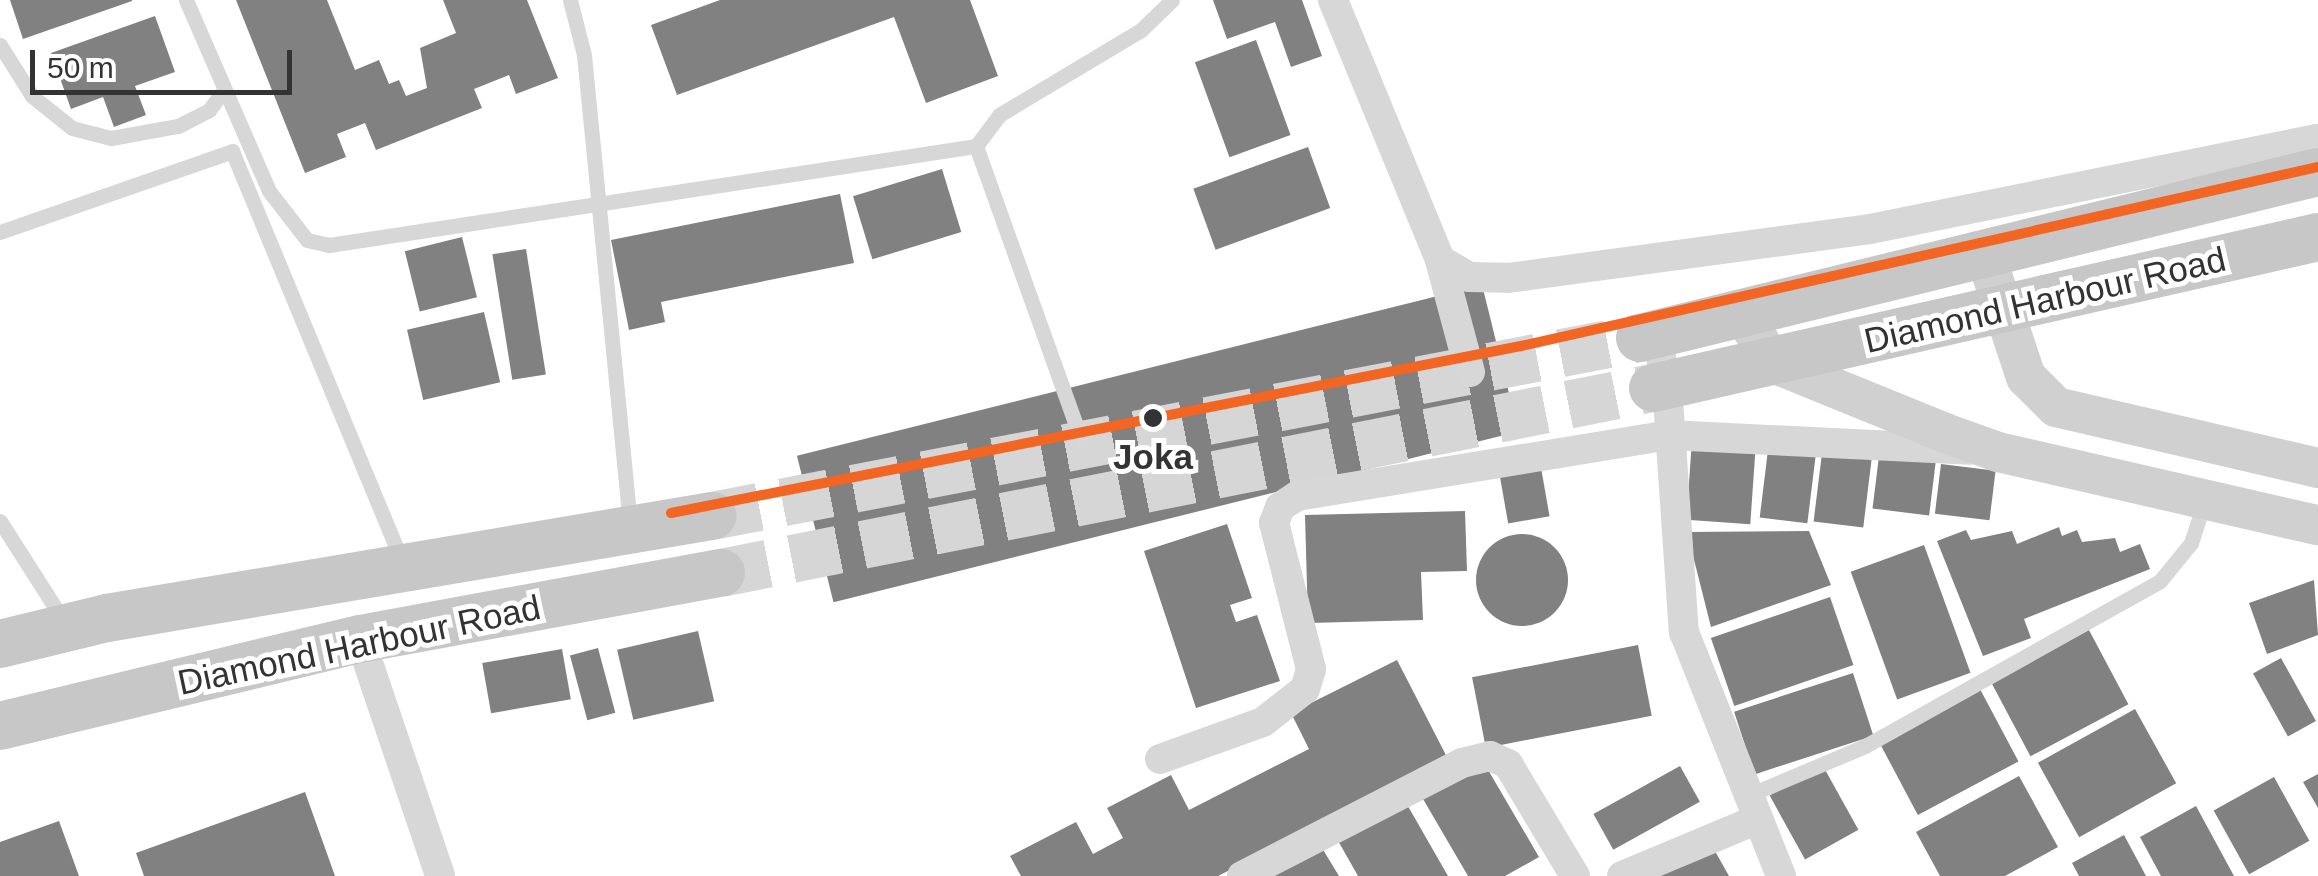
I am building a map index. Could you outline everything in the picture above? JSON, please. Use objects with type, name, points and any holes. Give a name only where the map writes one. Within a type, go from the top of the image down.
[{"type":"highway","name":"Diamond Harbour Road","points":[[1648,336],[2318,172]]},
{"type":"highway","name":"Diamond Harbour Road","points":[[1660,386],[2318,237]]},
{"type":"highway","name":"Diamond Harbour Road","points":[[0,644],[68,628],[712,516]]},
{"type":"highway","name":"Diamond Harbour Road","points":[[0,726],[360,639],[721,573]]},
{"type":"main road","points":[[1985,254],[1999,310],[2026,377],[2056,407],[2318,468]]},
{"type":"main road","points":[[1742,313],[1773,363]]},
{"type":"main road","name":"Diamond Harbour Road","points":[[1773,363],[1998,452],[2318,525]]},
{"type":"street","points":[[1332,0],[1440,260],[1470,372]]},
{"type":"street","points":[[1440,260],[1470,277],[1508,278],[1775,242],[2318,139]]},
{"type":"street","points":[[1648,336],[1668,435],[1684,632],[1781,876]]},
{"type":"street","points":[[1160,760],[1263,722],[1305,689],[1311,669],[1274,523],[1288,501],[1668,435],[1998,452]]},
{"type":"street","points":[[360,639],[440,876]]},
{"type":"street","points":[[1242,876],[1462,763],[1490,756],[1508,764],[1575,876]]},
{"type":"street","points":[[1622,876],[1753,807]]},
{"type":"lane","points":[[186,0],[269,191],[307,240],[329,246],[976,146],[999,115],[1141,30],[1172,0]]},
{"type":"lane","points":[[570,0],[584,55],[595,204],[630,530]]},
{"type":"lane","points":[[0,46],[32,96],[72,128],[111,138],[194,120],[224,90]]},
{"type":"lane","points":[[976,146],[1082,442]]},
{"type":"lane","points":[[0,232],[232,151],[405,568]]},
{"type":"lane","points":[[1753,807],[2160,581],[2191,543],[2205,501]]},
{"type":"lane","points":[[0,521],[68,628]]},
{"type":"building","points":[[10,0],[132,0],[132,1],[23,39]]},
{"type":"building","points":[[236,0],[327,0],[355,70],[379,60],[389,84],[399,80],[406,96],[427,88],[420,48],[456,33],[443,0],[527,0],[558,78],[516,94],[509,75],[474,89],[482,108],[376,150],[365,123],[337,134],[346,157],[305,173]]},
{"type":"building","points":[[720,0],[970,0],[998,76],[926,103],[894,17],[677,95],[651,25]]},
{"type":"building","points":[[1213,0],[1302,0],[1322,56],[1291,67],[1275,22],[1227,39]]},
{"type":"building","points":[[155,16],[175,72],[135,86],[146,115],[114,127],[103,97],[71,109],[51,53]]},
{"type":"building","points":[[1256,40],[1291,135],[1229,157],[1195,62]]},
{"type":"building","points":[[1308,147],[1330,208],[1216,250],[1193,189]]},
{"type":"building","points":[[942,169],[961,232],[872,259],[853,196]]},
{"type":"building","points":[[840,194],[854,263],[661,302],[665,322],[629,330],[611,240]]},
{"type":"building","points":[[462,237],[477,297],[420,311],[405,251]]},
{"type":"building","points":[[526,249],[546,374],[512,380],[492,254]]},
{"type":"building","points":[[1482,285],[1519,432],[834,602],[797,456]]},
{"type":"building","points":[[484,312],[500,382],[423,400],[407,330]]},
{"type":"building","points":[[1692,440],[1756,444],[1750,524],[1686,520]]},
{"type":"building","points":[[1823,445],[1873,451],[1863,528],[1814,521]]},
{"type":"building","points":[[1768,450],[1816,456],[1807,523],[1760,517]]},
{"type":"building","points":[[1879,456],[1936,463],[1929,516],[1873,509]]},
{"type":"building","points":[[1540,462],[1550,516],[1508,523],[1499,469]]},
{"type":"building","points":[[1941,464],[1996,471],[1989,520],[1935,514]]},
{"type":"building","points":[[1465,511],[1467,571],[1421,572],[1423,620],[1308,623],[1305,515]]},
{"type":"building","points":[[1227,524],[1252,598],[1230,605],[1236,622],[1257,615],[1280,681],[1196,708],[1144,551]]},
{"type":"building","points":[[2059,527],[2062,536],[2077,530],[2082,542],[2115,538],[2120,552],[2140,544],[2150,569],[2024,619],[2031,638],[1983,656],[1937,541],[1966,530],[1971,540],[2012,531],[2017,544]]},
{"type":"building","points":[[1809,531],[1831,585],[1711,627],[1687,532]]},
{"type":"building","points":[[1522,534],[1539,538],[1554,548],[1564,563],[1568,580],[1564,597],[1554,612],[1539,622],[1522,626],[1505,622],[1490,612],[1480,597],[1476,580],[1480,563],[1490,548],[1505,538]]},
{"type":"building","points":[[1924,545],[1971,673],[1897,699],[1851,572]]},
{"type":"building","points":[[2314,580],[2318,635],[2267,654],[2249,603]]},
{"type":"building","points":[[1830,597],[1853,665],[1734,706],[1711,638]]},
{"type":"building","points":[[2089,630],[2128,704],[2030,756],[1991,682]]},
{"type":"building","points":[[698,631],[714,701],[633,720],[617,650]]},
{"type":"building","points":[[1638,645],[1652,716],[1486,748],[1472,677]]},
{"type":"building","points":[[598,648],[615,713],[587,720],[570,656]]},
{"type":"building","points":[[562,649],[571,699],[491,713],[482,663]]},
{"type":"building","points":[[2281,658],[2316,721],[2288,736],[2253,674]]},
{"type":"building","points":[[1397,660],[1448,759],[1218,876],[1021,876],[1010,856],[1076,822],[1093,854],[1123,838],[1107,808],[1171,775],[1189,810],[1309,749],[1291,713]]},
{"type":"building","points":[[1853,673],[1873,736],[1755,774],[1734,712]]},
{"type":"building","points":[[1980,689],[2018,761],[1918,815],[1879,743]]},
{"type":"building","points":[[2135,709],[2176,783],[2079,837],[2038,763]]},
{"type":"building","points":[[1484,763],[1539,857],[1505,876],[1468,876],[1423,799]]},
{"type":"building","points":[[1680,766],[1700,802],[1613,850],[1593,814]]},
{"type":"building","points":[[1823,766],[1858,830],[1805,859],[1770,796]]},
{"type":"building","points":[[2318,774],[2318,808],[2303,782]]},
{"type":"building","points":[[2019,776],[2058,847],[2005,876],[1940,876],[1916,832]]},
{"type":"building","points":[[2274,777],[2309,841],[2249,874],[2214,810]]},
{"type":"building","points":[[305,792],[335,876],[144,876],[136,853]]},
{"type":"building","points":[[1405,801],[1448,876],[1358,876],[1337,839]]},
{"type":"building","points":[[2196,806],[2234,876],[2161,876],[2140,837]]},
{"type":"building","points":[[59,821],[79,876],[0,876],[0,842]]},
{"type":"building","points":[[2124,835],[2146,876],[2079,876],[2072,863]]},
{"type":"building","points":[[1711,844],[1729,876],[1652,876]]},
{"type":"building","points":[[1322,848],[1339,876],[1273,876]]},
{"type":"tunnel","points":[[712,516],[1640,338]]},
{"type":"tunnel","points":[[721,573],[1653,388]]},
{"type":"transit line","points":[[671,513],[1521,346],[2318,167]]},
{"type":"place","name":"Joka","points":[[1153,418]]}]
